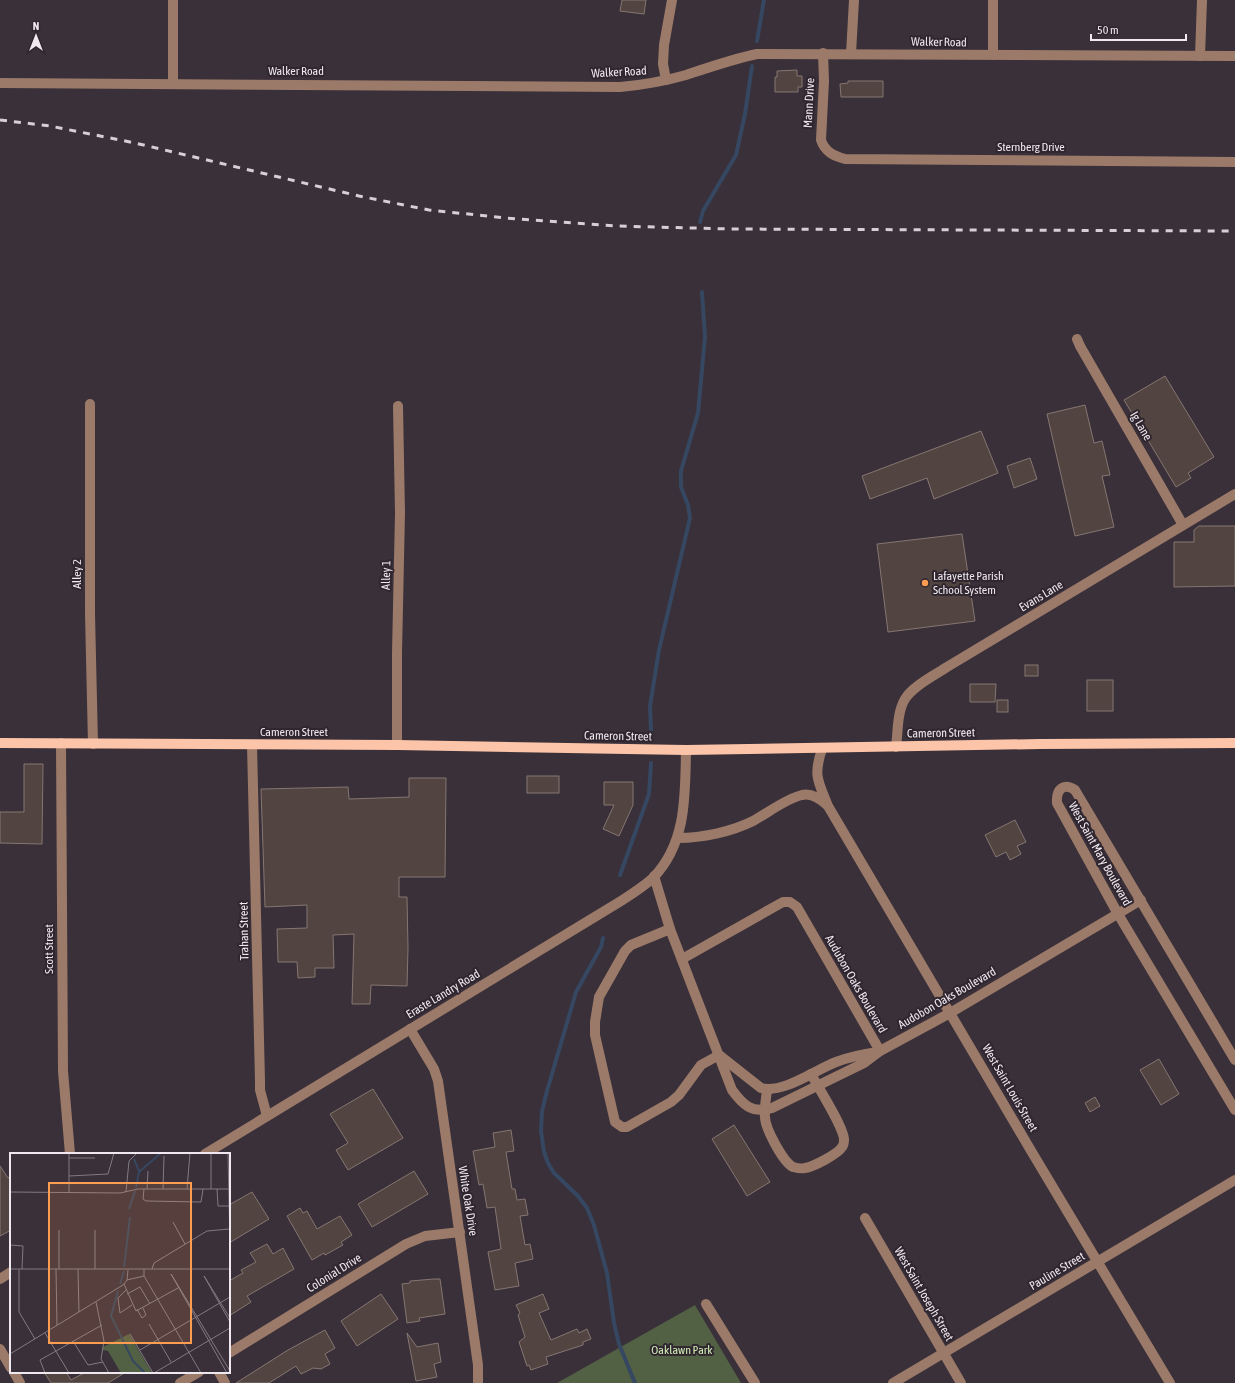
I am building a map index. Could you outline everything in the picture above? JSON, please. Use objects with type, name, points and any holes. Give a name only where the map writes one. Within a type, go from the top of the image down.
[{"type":"main road","name":"Cameron Street","points":[[0,743],[398,745],[686,750],[1048,744],[1235,743]]},
{"type":"street","points":[[173,0],[173,83]]},
{"type":"street","points":[[666,80],[663,64],[664,45],[672,0]]},
{"type":"street","points":[[851,54],[854,0]]},
{"type":"street","points":[[993,0],[993,56]]},
{"type":"street","points":[[1200,56],[1202,0]]},
{"type":"street","name":"Walker Road","points":[[0,83],[620,87],[666,80],[741,57],[757,54],[823,53],[993,56],[1235,56]]},
{"type":"street","name":"Mann Drive","points":[[823,53],[824,81],[820,134],[822,145],[829,152]]},
{"type":"street","name":"Sternberg Drive","points":[[829,152],[845,159],[1235,162]]},
{"type":"street","name":"Ig Lane","points":[[1077,340],[1184,525]]},
{"type":"street","name":"Alley 2","points":[[90,404],[90,614],[93,744]]},
{"type":"street","name":"Alley 1","points":[[398,406],[400,513],[398,745]]},
{"type":"street","name":"Evans Lane","points":[[896,747],[901,708],[912,690],[947,667],[1235,494]]},
{"type":"street","name":"Scott Street","points":[[61,744],[63,1071],[70,1153]]},
{"type":"street","name":"Trahan Street","points":[[252,744],[260,1085],[267,1116]]},
{"type":"street","points":[[822,748],[817,762],[816,774],[828,806]]},
{"type":"street","name":"Eraste Landry Road","points":[[207,1153],[642,887],[654,876],[668,859],[678,838],[685,791],[686,750]]},
{"type":"street","name":"West Saint Mary Boulevard","points":[[1235,1060],[1075,790],[1066,786],[1061,788],[1059,790],[1057,802],[1118,914],[1235,1110]]},
{"type":"street","points":[[678,838],[697,837],[735,828],[751,822],[784,802],[801,795],[812,795],[819,798],[828,806]]},
{"type":"street","name":"West Saint Louis Street","points":[[828,806],[1170,1383]]},
{"type":"street","points":[[654,876],[670,929],[732,1090],[739,1099],[750,1108],[765,1110]]},
{"type":"street","points":[[1118,914],[1141,900]]},
{"type":"street","name":"Audubon Oaks Boulevard","points":[[682,959],[783,902],[790,902],[797,907],[880,1051],[858,1055],[835,1062],[779,1088],[767,1090]]},
{"type":"street","name":"Audobon Oaks Boulevard","points":[[765,1110],[818,1087],[864,1063],[880,1051],[950,1013],[1118,914]]},
{"type":"street","points":[[670,929],[631,945],[619,958],[599,997],[595,1022],[595,1035],[615,1122],[622,1127],[627,1127],[671,1102],[679,1095],[701,1065],[719,1055]]},
{"type":"street","name":"White Oak Drive","points":[[410,1029],[434,1069],[438,1081],[478,1365],[478,1383]]},
{"type":"street","points":[[719,1055],[761,1088],[767,1090],[765,1110],[767,1128],[784,1158],[793,1166],[802,1168],[812,1166],[839,1151],[843,1147],[844,1143],[842,1131],[811,1074]]},
{"type":"street","name":"Pauline Street","points":[[893,1383],[1235,1180]]},
{"type":"street","name":"West Saint Joseph Street","points":[[864,1218],[961,1383]]},
{"type":"street","name":"Colonial Drive","points":[[230,1353],[406,1244],[426,1236],[460,1232]]},
{"type":"street","points":[[0,1279],[10,1273]]},
{"type":"street","points":[[706,1304],[755,1383]]},
{"type":"street","points":[[0,1349],[10,1366]]},
{"type":"street","points":[[15,1373],[20,1383]]},
{"type":"street","points":[[180,1383],[197,1373]]},
{"type":"street","points":[[219,1373],[225,1383]]},
{"type":"green space","name":"Oaklawn Park","points":[[695,1305],[741,1383],[557,1383]]},
{"type":"building","points":[[622,0],[646,0],[644,14],[620,11]]},
{"type":"building","points":[[797,70],[797,76],[802,76],[802,87],[798,87],[798,92],[775,92],[775,77],[777,77],[777,71]]},
{"type":"building","points":[[848,81],[883,81],[883,97],[841,97],[840,84],[848,83]]},
{"type":"building","points":[[1165,376],[1214,457],[1188,473],[1191,478],[1176,487],[1124,400]]},
{"type":"building","points":[[1085,405],[1094,443],[1102,441],[1110,475],[1102,476],[1114,527],[1075,536],[1047,414]]},
{"type":"building","points":[[981,431],[998,473],[934,499],[927,478],[870,499],[862,476]]},
{"type":"building","points":[[1030,458],[1037,479],[1014,488],[1007,466]]},
{"type":"building","points":[[1199,526],[1235,526],[1235,586],[1174,587],[1174,542],[1194,542],[1194,530]]},
{"type":"building","name":"Lafayette Parish School System","points":[[962,534],[975,621],[888,632],[877,544]]},
{"type":"building","points":[[1025,665],[1038,665],[1038,676],[1025,676]]},
{"type":"building","points":[[1087,680],[1113,680],[1113,711],[1087,711]]},
{"type":"building","points":[[970,684],[996,684],[995,702],[970,702]]},
{"type":"building","points":[[997,700],[1008,700],[1008,712],[997,712]]},
{"type":"building","points":[[24,764],[43,764],[42,844],[0,843],[0,812],[24,812]]},
{"type":"building","points":[[527,776],[559,776],[559,793],[527,793]]},
{"type":"building","points":[[409,778],[446,778],[445,877],[399,877],[399,897],[407,897],[407,986],[371,985],[370,1004],[352,1004],[354,934],[333,935],[334,968],[315,968],[315,977],[298,978],[297,962],[278,962],[277,929],[307,928],[307,905],[265,907],[261,789],[348,787],[349,799],[409,797]]},
{"type":"building","points":[[604,782],[633,782],[633,805],[619,836],[603,829],[614,805],[604,805]]},
{"type":"building","points":[[1015,820],[1026,842],[1017,846],[1021,854],[1010,860],[1006,852],[996,857],[985,835]]},
{"type":"building","points":[[1159,1059],[1179,1094],[1161,1105],[1140,1070]]},
{"type":"building","points":[[373,1089],[403,1138],[348,1170],[336,1150],[348,1143],[330,1114]]},
{"type":"building","points":[[1095,1097],[1100,1106],[1090,1112],[1085,1103]]},
{"type":"building","points":[[734,1125],[770,1182],[747,1196],[712,1139]]},
{"type":"building","points":[[511,1130],[514,1151],[506,1152],[512,1189],[515,1189],[517,1200],[525,1199],[528,1215],[520,1216],[525,1245],[530,1244],[533,1259],[515,1263],[519,1286],[495,1290],[488,1252],[501,1249],[495,1207],[487,1208],[483,1184],[479,1185],[473,1151],[495,1147],[493,1133]]},
{"type":"building","points":[[0,1166],[8,1178],[10,1177],[10,1231],[0,1236]]},
{"type":"building","points":[[414,1171],[428,1194],[372,1227],[358,1204]]},
{"type":"building","points":[[252,1192],[269,1219],[230,1242],[230,1204]]},
{"type":"building","points":[[300,1208],[303,1213],[307,1211],[317,1229],[340,1216],[352,1235],[341,1242],[343,1245],[312,1260],[287,1216]]},
{"type":"building","points":[[267,1244],[273,1254],[283,1248],[294,1269],[247,1296],[251,1302],[230,1315],[230,1280],[243,1273],[241,1270],[256,1262],[250,1253]]},
{"type":"building","points":[[440,1279],[445,1314],[419,1318],[420,1321],[407,1323],[402,1284],[410,1283],[410,1281]]},
{"type":"building","points":[[381,1294],[398,1319],[357,1346],[341,1321]]},
{"type":"building","points":[[543,1294],[549,1309],[539,1313],[551,1340],[577,1329],[579,1333],[587,1329],[591,1339],[583,1342],[583,1345],[546,1357],[548,1364],[531,1370],[529,1365],[527,1366],[519,1342],[525,1337],[518,1315],[520,1313],[516,1305]]},
{"type":"building","points":[[325,1330],[335,1348],[325,1354],[330,1364],[321,1369],[313,1368],[301,1374],[296,1366],[269,1383],[236,1383],[288,1350]]},
{"type":"building","points":[[407,1333],[417,1347],[438,1343],[441,1362],[434,1364],[437,1377],[416,1381]]},
{"type":"building","points":[[45,1373],[67,1373],[71,1380],[84,1373],[124,1373],[108,1383],[51,1383]]},
{"type":"waterway","points":[[757,41],[764,0]]},
{"type":"waterway","points":[[700,222],[703,211],[736,155],[745,114],[752,66]]},
{"type":"waterway","points":[[651,730],[650,706],[659,650],[690,518],[688,505],[681,487],[681,471],[698,413],[705,337],[702,292]]},
{"type":"waterway","points":[[620,875],[649,794],[651,763]]},
{"type":"waterway","points":[[603,938],[601,947],[576,992],[547,1091],[542,1111],[541,1131],[544,1152],[548,1163],[554,1173],[578,1196],[587,1208],[594,1225],[607,1273],[614,1323],[619,1344],[635,1383]]},
{"type":"railway","points":[[0,120],[50,126],[135,143],[359,196],[429,210],[506,218],[616,226],[730,229],[1235,231]]},
{"type":"place","name":"Lafayette Parish School System","points":[[925,583]]}]
